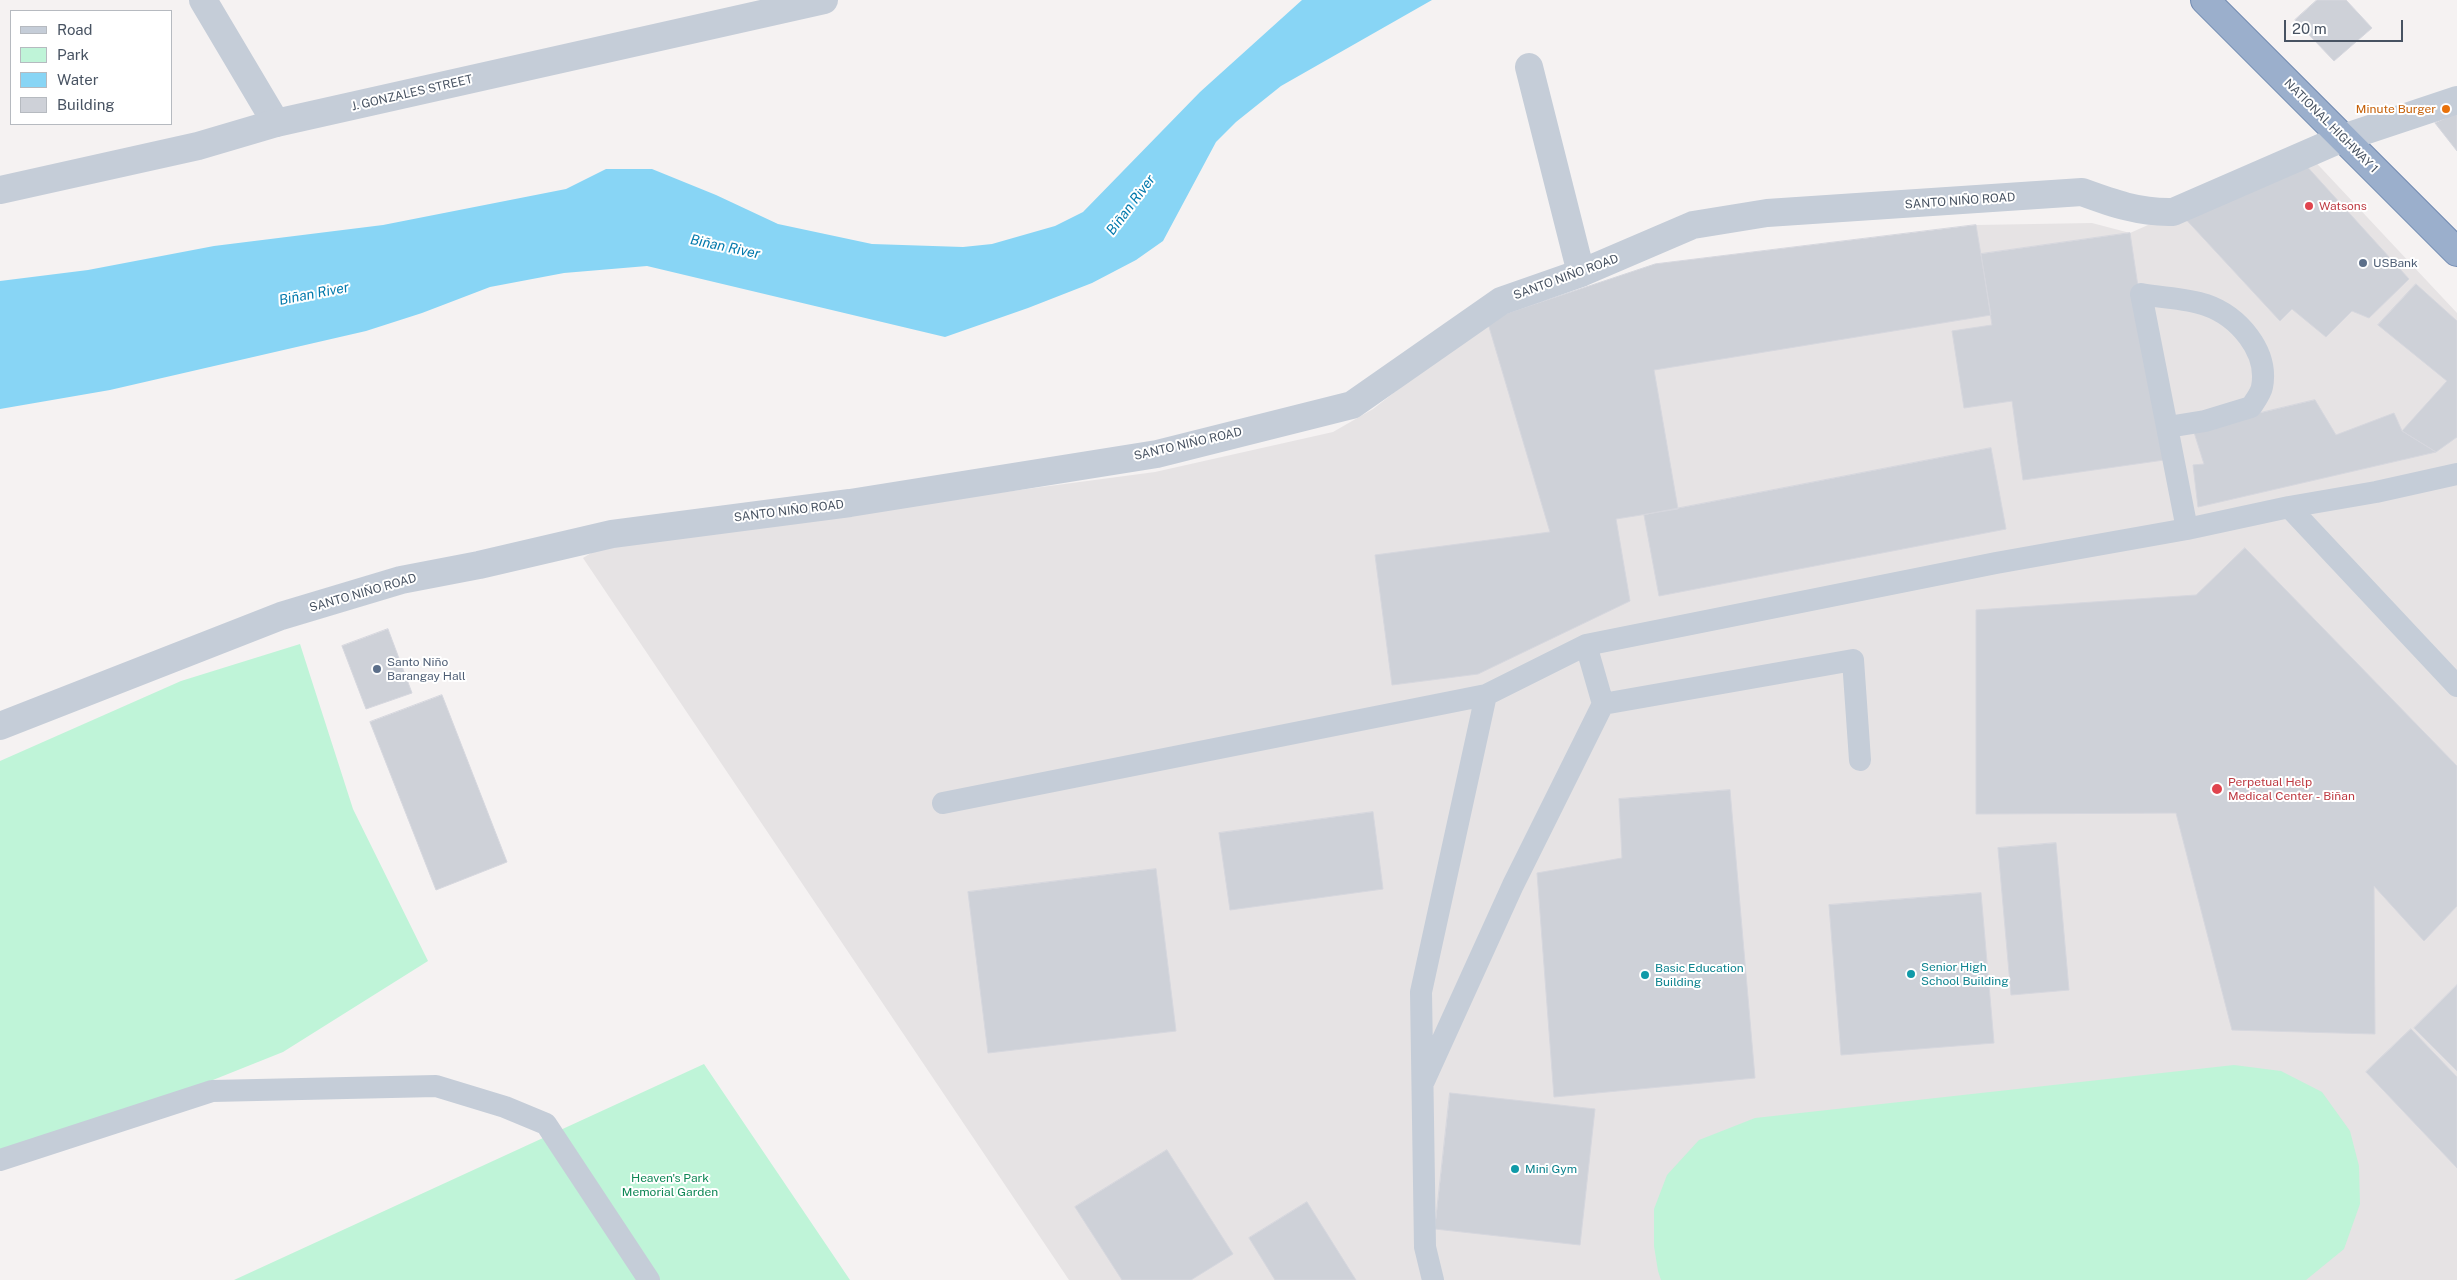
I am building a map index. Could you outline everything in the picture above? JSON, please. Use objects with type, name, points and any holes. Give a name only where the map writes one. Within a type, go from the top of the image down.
[{"type":"highway","name":"NATIONAL HIGHWAY 1","points":[[2205,0],[2457,252]]},
{"type":"street","points":[[204,0],[276,123]]},
{"type":"street","name":"J. GONZALES STREET","points":[[0,190],[198,146],[276,123],[824,0]]},
{"type":"street","points":[[1529,67],[1581,273]]},
{"type":"street","name":"SANTO NIÑO ROAD","points":[[0,726],[281,616],[400,580],[479,565],[612,534],[850,502],[1156,454],[1352,405],[1501,301],[1581,273],[1693,225],[1767,213],[2082,192],[2129,208],[2154,213],[2173,212],[2343,138],[2457,100]]},
{"type":"lane","points":[[2168,427],[2205,421],[2251,407],[2262,388],[2263,364],[2250,339],[2230,316],[2205,305],[2141,294],[2188,529]]},
{"type":"lane","points":[[943,803],[1486,695],[1586,645],[1996,563],[2188,529],[2457,474]]},
{"type":"lane","points":[[2289,507],[2457,686]]},
{"type":"lane","points":[[1422,1087],[1513,885],[1603,704],[1586,645]]},
{"type":"lane","points":[[1603,704],[1853,660],[1860,760]]},
{"type":"lane","points":[[1432,1280],[1425,1248],[1420,992],[1486,695]]},
{"type":"lane","points":[[0,1160],[212,1091],[436,1086],[505,1107],[546,1124],[649,1280]]},
{"type":"shaded area","points":[[2308,154],[2457,313],[2457,1280],[1069,1280],[583,558],[604,545],[1155,472],[1333,432],[1373,409],[1487,320],[1569,293],[1976,225],[2092,223],[2130,233]]},
{"type":"green space","points":[[300,644],[353,809],[428,961],[283,1052],[0,1165],[0,761],[181,681]]},
{"type":"green space","name":"Heaven's Park Memorial Garden","points":[[704,1064],[850,1280],[234,1280]]},
{"type":"green space","points":[[2234,1065],[2281,1071],[2322,1092],[2350,1131],[2359,1166],[2360,1204],[2344,1249],[2306,1280],[1661,1280],[1654,1246],[1654,1209],[1667,1175],[1699,1140],[1755,1118]]},
{"type":"water","name":"Biñan River","points":[[1302,0],[1432,0],[1281,86],[1236,122],[1216,142],[1163,241],[1136,260],[1092,283],[945,337],[647,266],[564,273],[490,287],[422,313],[366,331],[110,390],[0,409],[0,281],[88,270],[214,246],[383,225],[566,189],[606,169],[652,169],[716,195],[778,224],[872,244],[963,247],[992,244],[1055,226],[1083,212],[1200,92]]},
{"type":"building","points":[[2317,0],[2346,0],[2372,28],[2334,61],[2295,20]]},
{"type":"building","points":[[2457,113],[2457,151],[2435,123]]},
{"type":"building","points":[[2302,161],[2409,279],[2369,318],[2352,311],[2326,337],[2292,309],[2280,321],[2181,214]]},
{"type":"building","points":[[1976,225],[1991,315],[1654,370],[1678,509],[1616,519],[1630,601],[1478,674],[1392,685],[1375,555],[1550,532],[1487,320],[1655,264]]},
{"type":"building","points":[[2130,233],[2164,460],[2023,480],[2012,401],[1964,408],[1952,331],[1992,325],[1981,254]]},
{"type":"building","points":[[2416,284],[2457,321],[2457,437],[2436,452],[2402,431],[2447,381],[2378,325]]},
{"type":"building","points":[[2315,400],[2336,435],[2394,413],[2402,431],[2436,452],[2198,507],[2193,465],[2204,464],[2193,429]]},
{"type":"building","points":[[1991,448],[2006,529],[1659,596],[1644,515]]},
{"type":"building","name":"Perpetual Help Medical Center - Biñan","points":[[2245,548],[2457,766],[2457,906],[2424,941],[2374,886],[2375,1034],[2232,1030],[2176,813],[1976,814],[1976,610],[2196,595]]},
{"type":"building","name":"Santo Niño Barangay Hall","points":[[388,629],[412,693],[366,709],[342,646]]},
{"type":"building","points":[[442,695],[507,862],[436,890],[370,722]]},
{"type":"building","name":"Basic Education Building","points":[[1730,790],[1755,1078],[1554,1097],[1537,873],[1622,858],[1619,799]]},
{"type":"building","points":[[1373,812],[1383,889],[1230,910],[1219,833]]},
{"type":"building","points":[[2056,843],[2069,990],[2011,995],[1998,848]]},
{"type":"building","points":[[1156,869],[1176,1031],[988,1053],[968,892]]},
{"type":"building","name":"Senior High School Building","points":[[1981,893],[1994,1043],[1841,1055],[1829,905]]},
{"type":"building","points":[[2457,985],[2457,1071],[2414,1028]]},
{"type":"building","points":[[2411,1029],[2457,1077],[2457,1168],[2366,1072]]},
{"type":"building","name":"Mini Gym","points":[[1450,1093],[1595,1109],[1580,1245],[1435,1229]]},
{"type":"building","points":[[1167,1150],[1233,1254],[1191,1280],[1122,1280],[1075,1207]]},
{"type":"building","points":[[1307,1202],[1356,1280],[1275,1280],[1249,1238]]},
{"type":"place","name":"Minute Burger","points":[[2446,109]]},
{"type":"place","name":"Watsons","points":[[2309,206]]},
{"type":"place","name":"USBank","points":[[2363,263]]},
{"type":"place","name":"Santo Niño Barangay Hall","points":[[377,669]]},
{"type":"place","name":"Perpetual Help Medical Center - Biñan","points":[[2217,789]]},
{"type":"place","name":"Senior High School Building","points":[[1911,974]]},
{"type":"place","name":"Basic Education Building","points":[[1645,975]]},
{"type":"place","name":"Mini Gym","points":[[1515,1169]]}]
